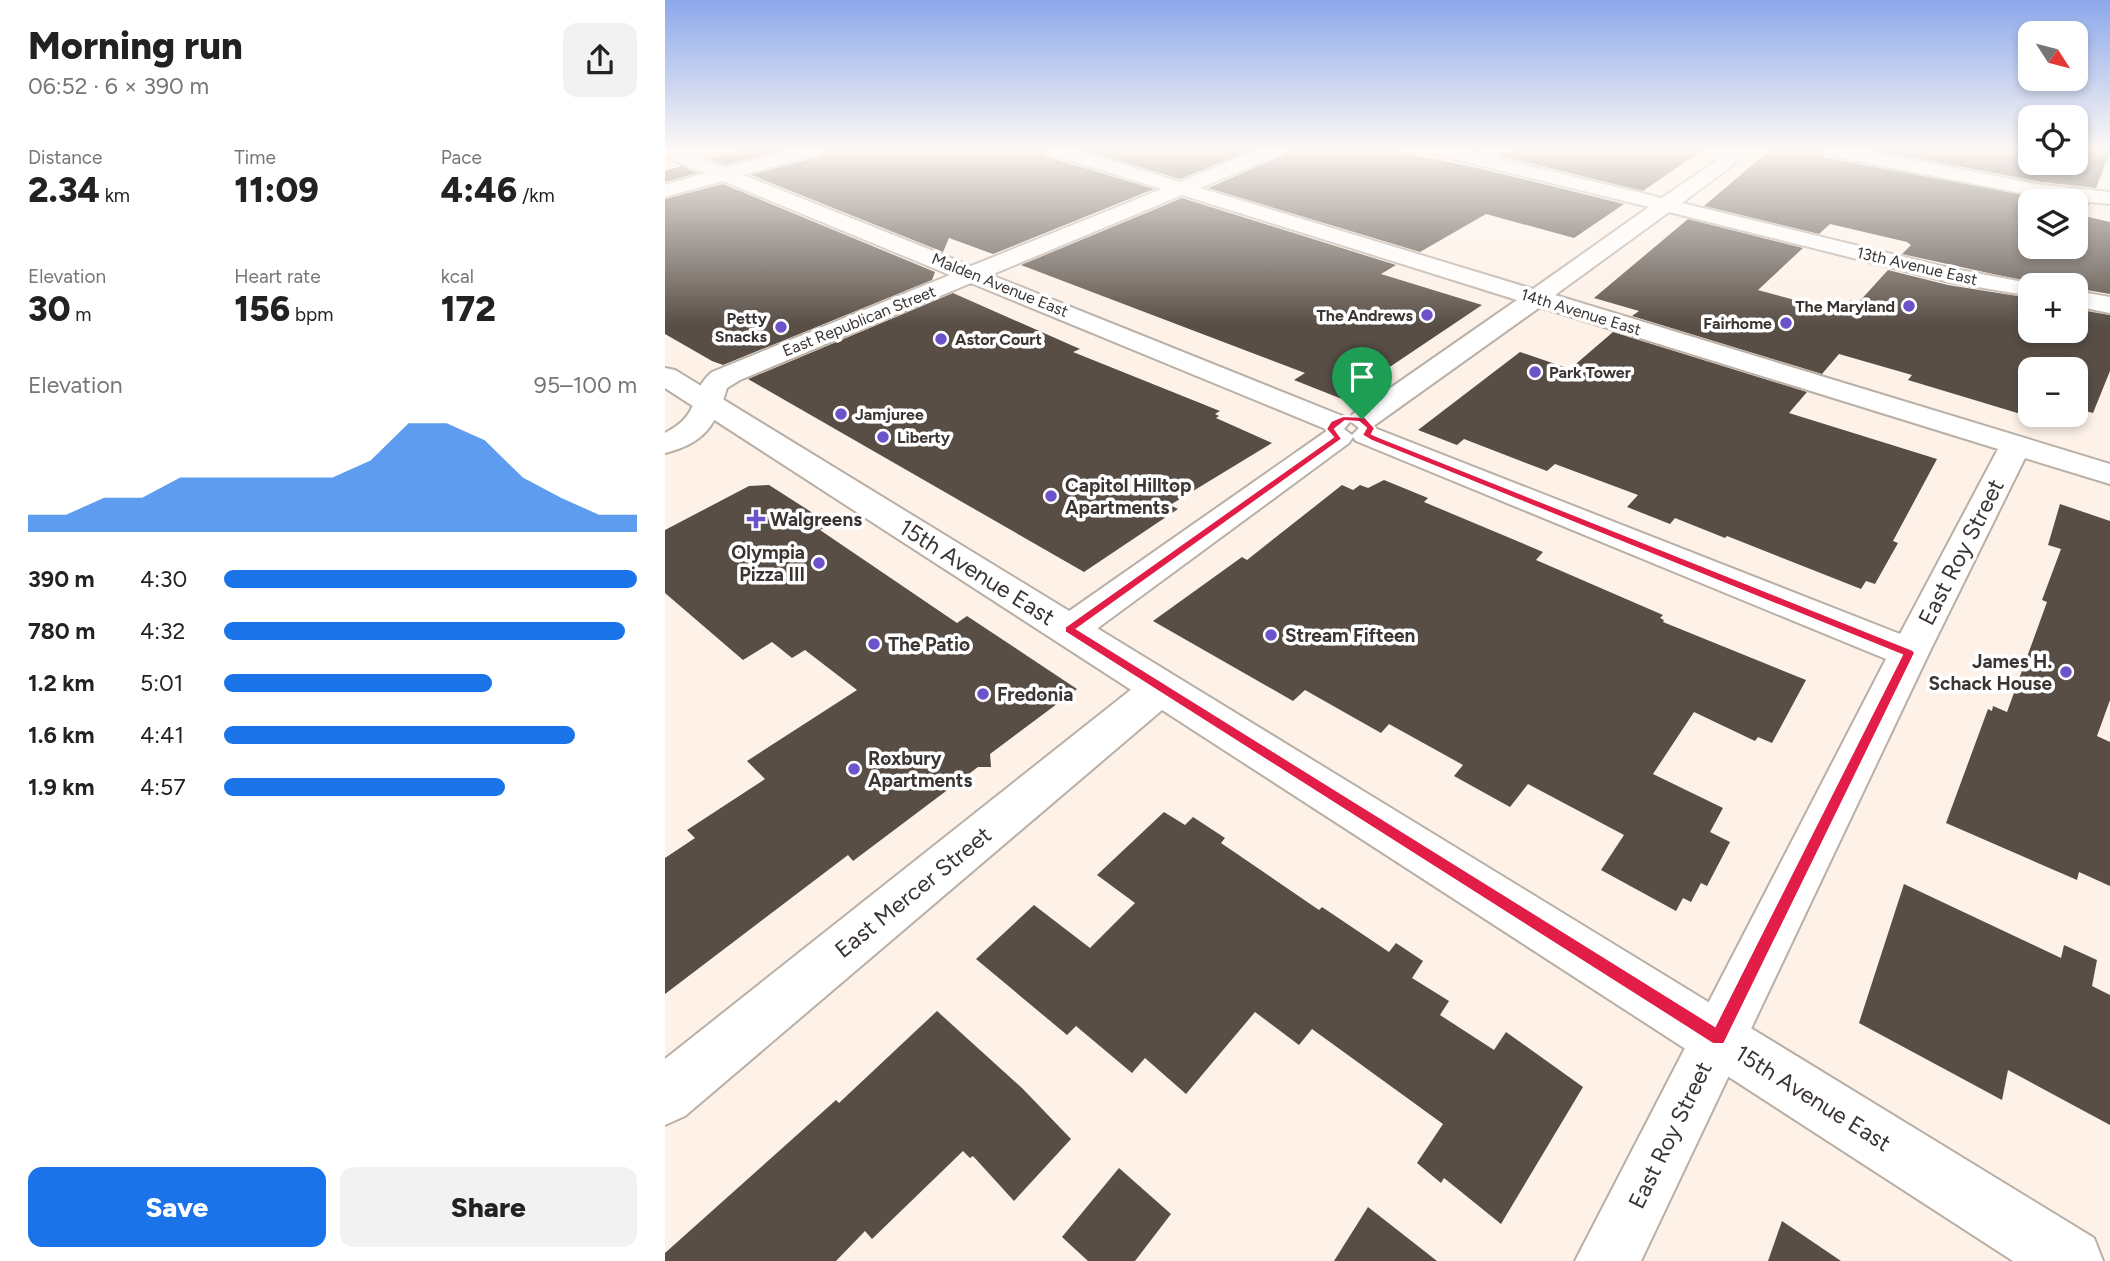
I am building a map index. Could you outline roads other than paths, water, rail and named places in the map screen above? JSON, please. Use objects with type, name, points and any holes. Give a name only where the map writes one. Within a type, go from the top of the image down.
[{"type":"street","name":"Malden Avenue East","points":[[809,208],[1909,653]]},
{"type":"street","name":"East Republican Street","points":[[665,444],[694,427],[704,416],[713,385],[730,374],[1133,208]]},
{"type":"street","name":"14th Avenue East","points":[[1245,208],[2110,474]]},
{"type":"street","points":[[1069,630],[1663,208]]},
{"type":"street","name":"13th Avenue East","points":[[1678,208],[1949,275],[2018,287]]},
{"type":"street","points":[[2088,301],[2110,305]]},
{"type":"street","name":"15th Avenue East","points":[[665,376],[2071,1261]]},
{"type":"street","name":"East Roy Street","points":[[1607,1261],[1909,653],[2016,445]]},
{"type":"street","name":"East Mercer Street","points":[[665,1096],[1161,688]]},
{"type":"place","name":"The Maryland","points":[[1909,306]]},
{"type":"place","name":"The Andrews","points":[[1427,315]]},
{"type":"place","name":"Fairhome","points":[[1786,323]]},
{"type":"place","name":"Petty Snacks","points":[[781,327]]},
{"type":"place","name":"Astor Court","points":[[941,339]]},
{"type":"place","name":"Park Tower","points":[[1535,372]]},
{"type":"place","name":"Jamjuree","points":[[841,414]]},
{"type":"place","name":"Liberty","points":[[883,437]]},
{"type":"place","name":"Capitol Hilltop Apartments","points":[[1051,496]]},
{"type":"place","name":"Walgreens","points":[[756,519]]},
{"type":"place","name":"Olympia Pizza III","points":[[819,563]]},
{"type":"place","name":"Stream Fifteen","points":[[1271,635]]},
{"type":"place","name":"The Patio","points":[[874,644]]},
{"type":"place","name":"James H. Schack House","points":[[2066,672]]},
{"type":"place","name":"Fredonia","points":[[983,694]]},
{"type":"place","name":"Roxbury Apartments","points":[[854,769]]}]
